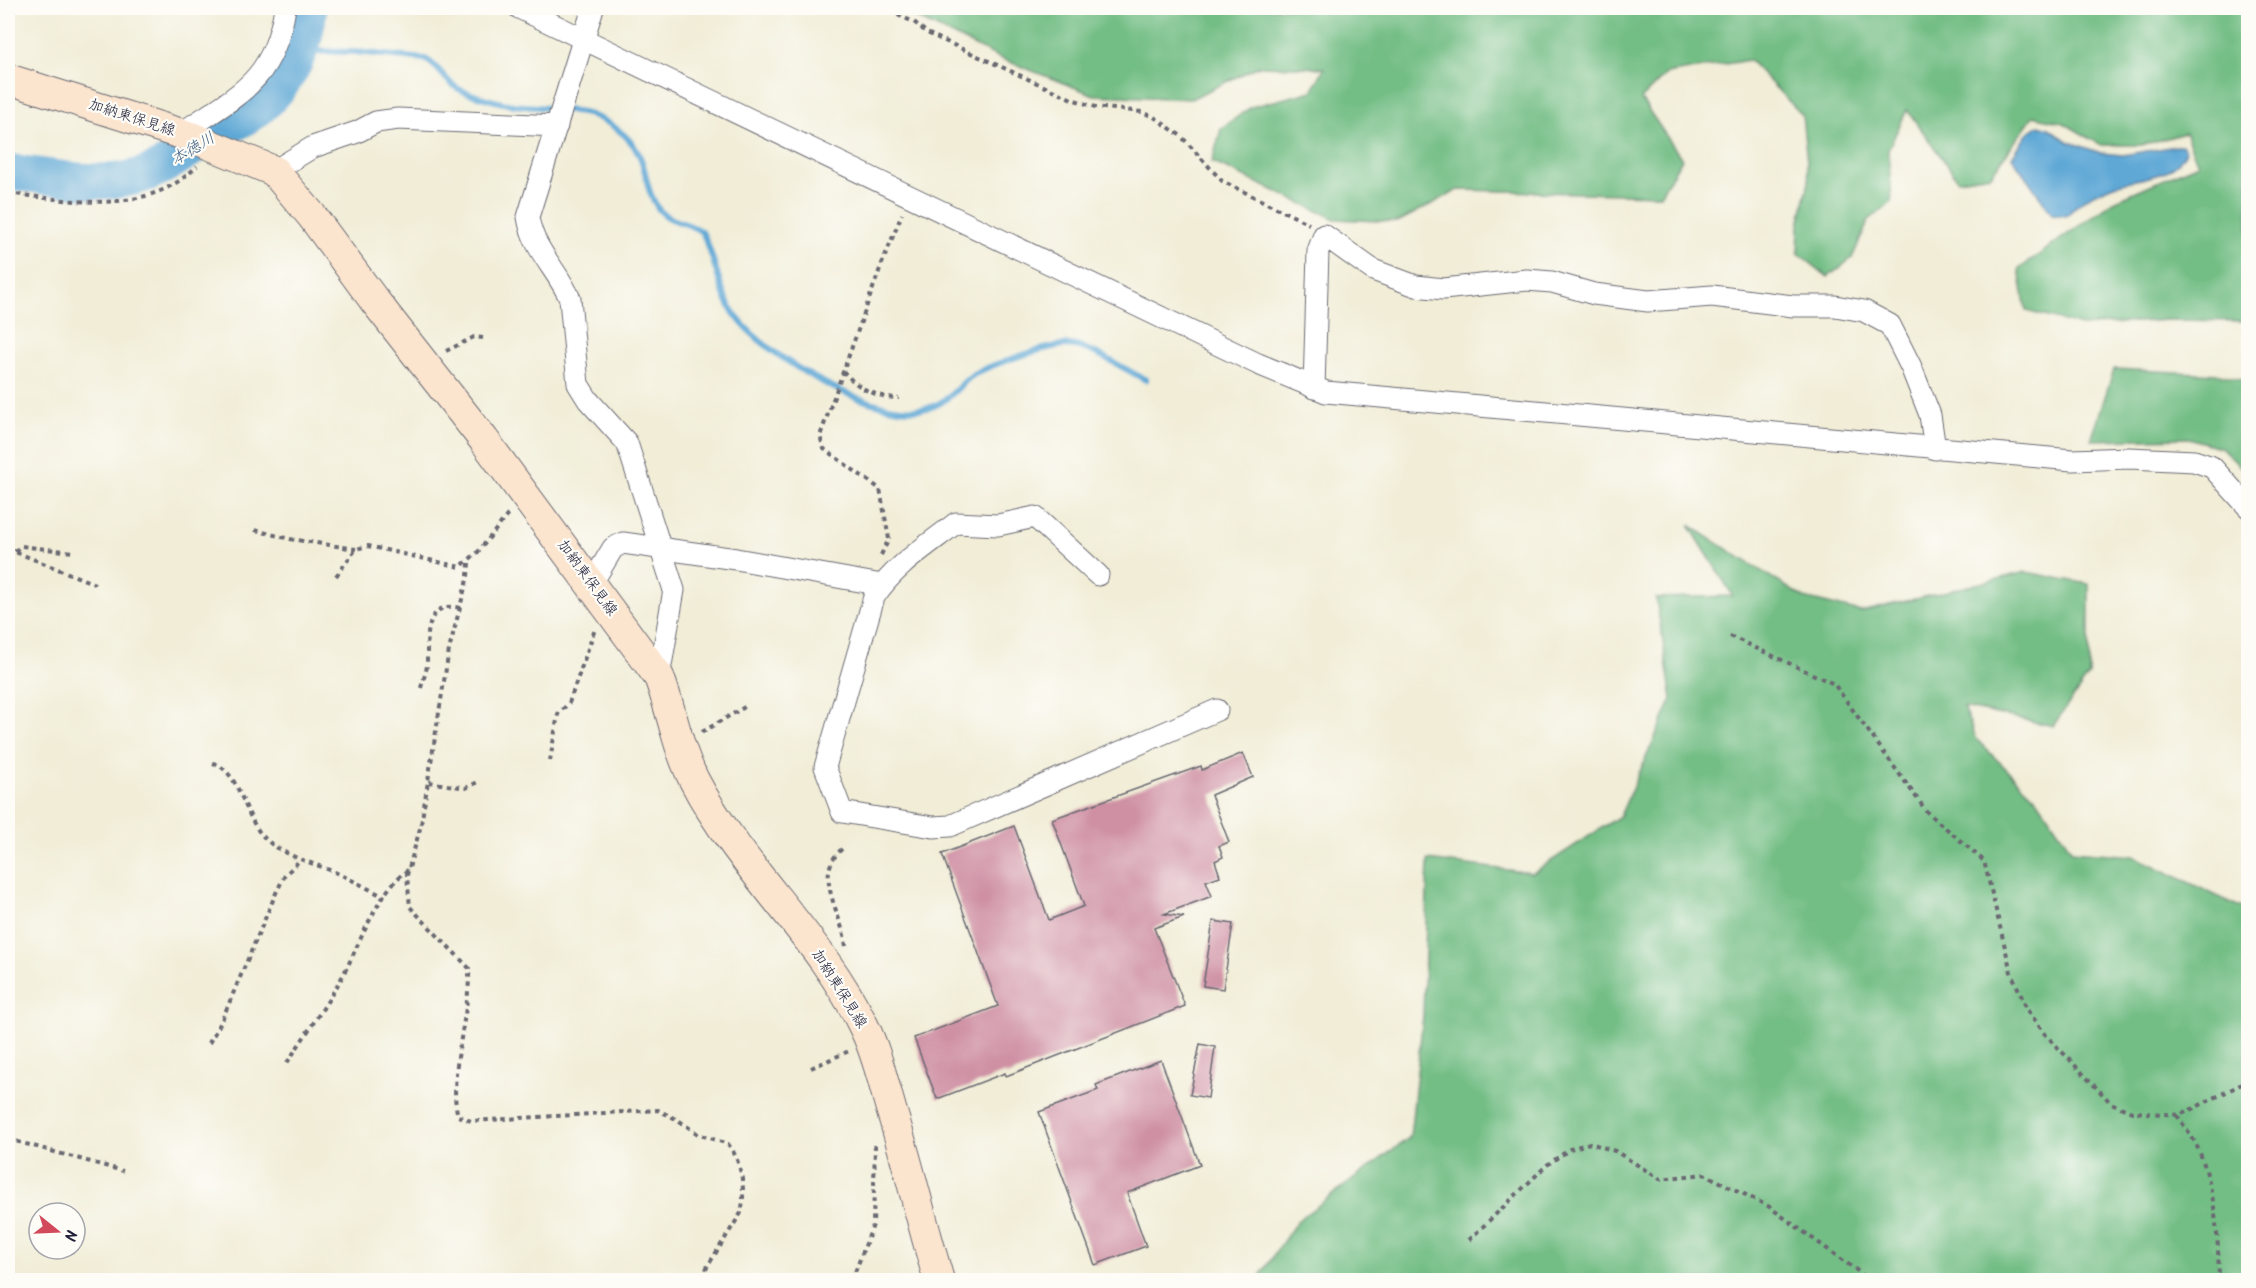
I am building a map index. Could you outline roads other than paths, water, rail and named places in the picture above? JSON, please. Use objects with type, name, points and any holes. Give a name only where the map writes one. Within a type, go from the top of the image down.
[{"type":"main road","name":"加納東保見線","points":[[8,79],[194,139],[274,171],[312,216],[592,583],[659,677],[673,712],[680,746],[694,780],[719,820],[831,972],[864,1027],[892,1111],[939,1281]]},
{"type":"street","points":[[194,139],[261,74],[276,50],[285,8]]},
{"type":"street","points":[[519,8],[910,197],[1314,388],[1338,393],[2072,460],[2129,458],[2194,461],[2212,467],[2248,507]]},
{"type":"street","points":[[593,8],[528,218],[533,241],[565,285],[570,299],[578,384],[581,391],[627,443],[663,548],[674,590],[659,677]]},
{"type":"street","points":[[274,171],[314,147],[357,132],[376,122],[398,119],[557,126]]},
{"type":"street","points":[[1314,388],[1318,251],[1324,235],[1373,270],[1416,286],[1443,289],[1490,282],[1527,280],[1552,282],[1594,294],[1648,301],[1712,296],[1793,306],[1835,306],[1864,311],[1890,326],[1911,367],[1930,415],[1935,448]]},
{"type":"street","points":[[592,583],[613,548],[623,543],[872,583],[956,523],[998,525],[1035,517],[1098,575]]},
{"type":"street","points":[[872,583],[874,597],[825,767],[843,812],[933,827],[950,826],[1216,710]]},
{"type":"water","points":[[2039,125],[2049,128],[2069,142],[2101,153],[2123,155],[2182,145],[2186,151],[2180,161],[2161,174],[2114,185],[2099,191],[2084,200],[2066,216],[2052,214],[2012,157],[2028,133]]},
{"type":"waterway","name":"本徳川","points":[[8,172],[108,181],[146,174],[167,164],[247,116],[270,98],[287,75],[300,50],[305,36],[309,8]]},
{"type":"waterway","points":[[300,51],[355,52],[425,59],[431,62],[452,85],[470,94],[509,104],[584,113],[607,122],[628,139],[636,149],[641,158],[652,198],[662,213],[702,232],[730,307],[751,333],[798,368],[856,397],[885,406],[912,410],[934,406],[981,371],[1034,352],[1068,345],[1087,349],[1146,380]]}]
